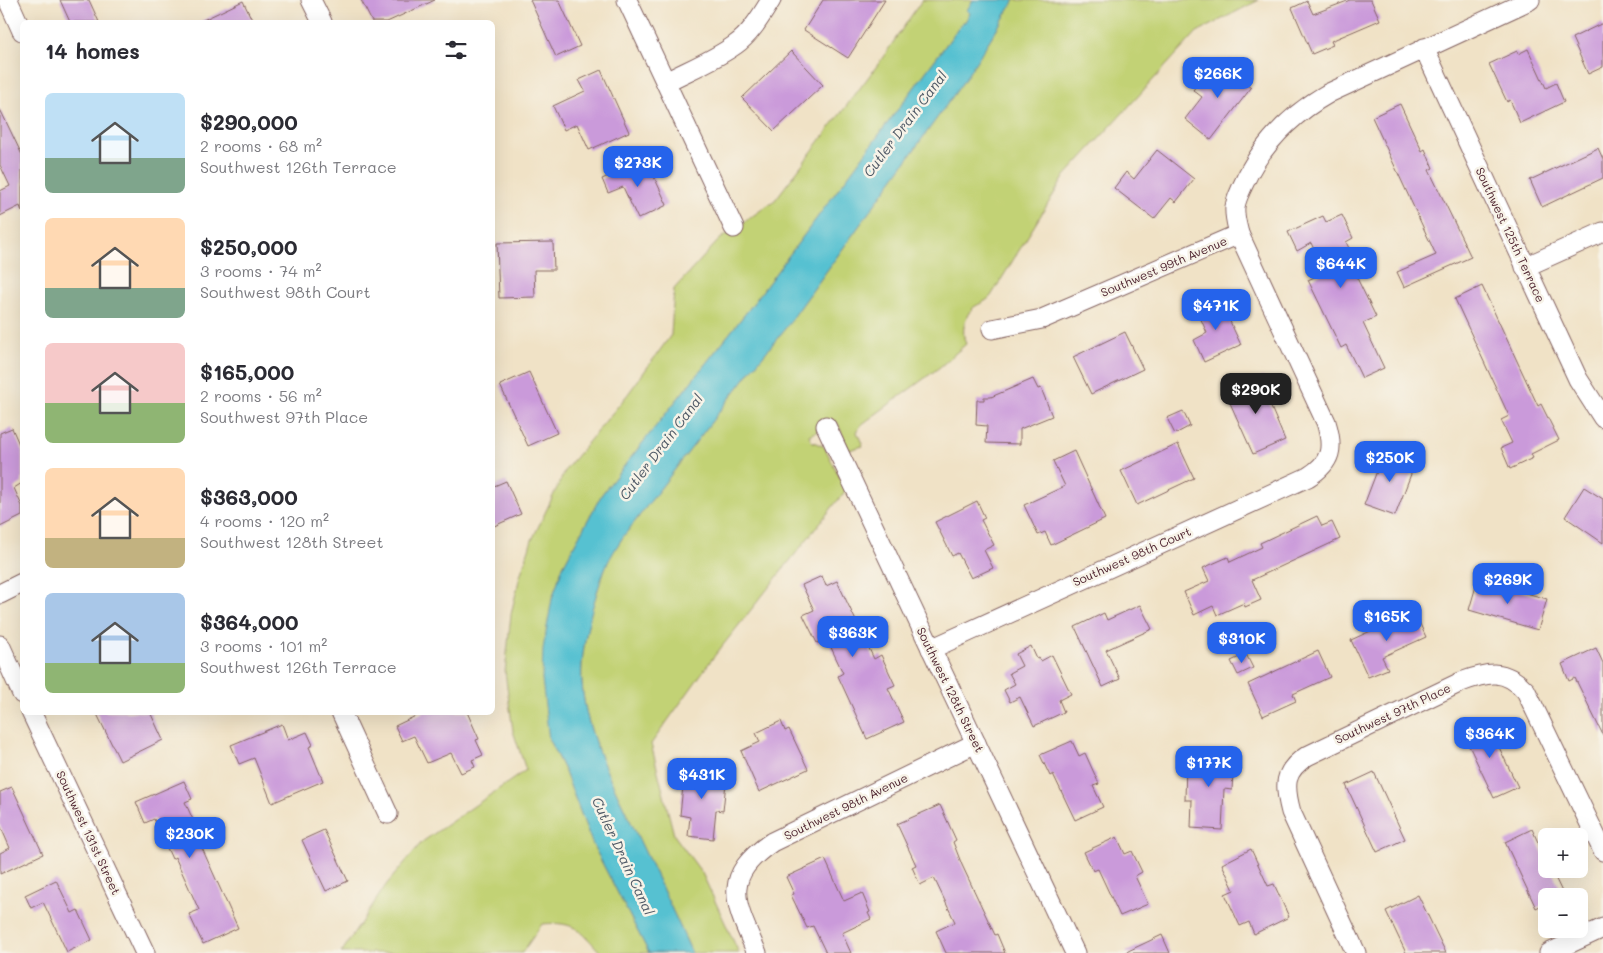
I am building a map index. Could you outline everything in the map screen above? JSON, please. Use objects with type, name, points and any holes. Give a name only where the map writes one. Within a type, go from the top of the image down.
[{"type":"street","points":[[8,0],[20,27]]},
{"type":"street","points":[[311,0],[321,20]]},
{"type":"street","points":[[627,0],[734,228]]},
{"type":"street","points":[[666,82],[735,45],[746,35],[771,0]]},
{"type":"street","name":"Southwest 99th Avenue","points":[[992,329],[1042,319],[1239,234],[1235,208],[1239,192],[1259,156],[1287,122],[1329,92],[1530,0]]},
{"type":"street","name":"Southwest 125th Terrace","points":[[1424,48],[1578,379],[1603,418]]},
{"type":"street","points":[[1525,267],[1603,232]]},
{"type":"street","name":"Southwest 98th Court","points":[[931,649],[1308,477],[1321,467],[1328,458],[1332,444],[1326,422],[1239,234]]},
{"type":"street","name":"Southwest 128th Street","points":[[826,426],[1075,953]]},
{"type":"street","points":[[0,594],[20,584]]},
{"type":"street","points":[[0,645],[20,690]]},
{"type":"street","name":"Southwest 97th Place","points":[[1356,953],[1291,812],[1287,799],[1288,774],[1292,768],[1307,756],[1461,682],[1490,674],[1507,676],[1515,680],[1526,692],[1603,851]]},
{"type":"street","name":"Southwest 131st Street","points":[[32,715],[145,953]]},
{"type":"street","points":[[342,715],[388,814]]},
{"type":"street","name":"Southwest 98th Avenue","points":[[757,953],[738,904],[739,877],[747,863],[772,842],[976,744]]},
{"type":"street","points":[[1549,953],[1603,928]]},
{"type":"green space","points":[[922,0],[973,0],[968,9],[971,12],[965,22],[963,22],[749,309],[602,494],[563,566],[552,599],[549,740],[565,772],[593,845],[649,953],[601,953],[588,938],[576,929],[553,923],[542,924],[522,953],[341,953],[386,885],[422,842],[526,770],[513,731],[505,672],[511,614],[520,576],[532,540],[566,469],[628,394],[671,335],[674,289],[719,240],[775,200],[879,63]]},
{"type":"green space","points":[[1015,0],[1259,0],[1197,32],[1065,176],[991,296],[974,307],[968,315],[964,330],[966,344],[940,367],[861,425],[857,432],[863,446],[849,450],[837,422],[809,435],[811,441],[825,448],[846,490],[712,659],[651,744],[674,835],[702,873],[739,953],[692,953],[610,779],[589,723],[582,684],[583,655],[588,624],[601,579],[606,566],[623,537],[784,330],[963,82]]},
{"type":"water","name":"Cutler Drain Canal","points":[[973,0],[1015,0],[963,82],[784,330],[623,537],[608,562],[601,579],[588,624],[583,656],[582,684],[589,723],[610,779],[692,953],[649,953],[593,845],[565,772],[549,740],[542,679],[543,649],[552,599],[563,566],[602,494],[749,309],[963,22],[965,22],[970,13],[967,10]]},
{"type":"building","points":[[60,0],[89,0],[98,20],[69,20]]},
{"type":"building","points":[[361,0],[435,0],[391,20],[371,20]]},
{"type":"building","points":[[530,0],[559,0],[580,46],[556,57]]},
{"type":"building","points":[[823,0],[885,0],[848,58],[804,30]]},
{"type":"building","points":[[1350,0],[1371,0],[1380,20],[1331,41],[1333,45],[1312,54],[1292,8],[1307,1],[1313,14]]},
{"type":"building","points":[[243,1],[252,20],[203,20]]},
{"type":"building","points":[[1603,23],[1603,67],[1588,74],[1572,38]]},
{"type":"building","points":[[1528,49],[1546,88],[1556,83],[1564,102],[1520,123],[1510,100],[1507,102],[1489,64],[1517,51],[1518,54]]},
{"type":"building","points":[[791,51],[823,85],[774,131],[742,98]]},
{"type":"building","points":[[1230,59],[1249,73],[1242,81],[1251,88],[1211,140],[1185,119],[1202,97],[1193,90],[1206,73],[1215,79]]},
{"type":"building","points":[[601,70],[629,132],[589,150],[577,124],[564,130],[553,106],[585,91],[579,80]]},
{"type":"building","points":[[1400,104],[1422,151],[1425,149],[1433,168],[1429,170],[1471,257],[1404,287],[1397,272],[1436,255],[1372,117]]},
{"type":"building","points":[[0,109],[20,151],[20,206],[0,216],[0,191],[10,186],[0,165]]},
{"type":"building","points":[[1598,148],[1603,159],[1603,178],[1542,207],[1530,180]]},
{"type":"building","points":[[1157,150],[1194,179],[1176,202],[1171,198],[1154,219],[1114,188],[1126,172],[1134,179]]},
{"type":"building","points":[[646,159],[667,205],[638,219],[623,187],[608,193],[602,179]]},
{"type":"building","points":[[1342,215],[1353,238],[1346,242],[1362,275],[1357,278],[1376,317],[1363,323],[1384,368],[1362,378],[1346,345],[1341,348],[1308,280],[1325,272],[1311,243],[1297,251],[1288,232],[1323,216],[1326,222]]},
{"type":"building","points":[[553,242],[554,270],[534,270],[535,297],[499,298],[497,243]]},
{"type":"building","points":[[1482,286],[1538,406],[1541,404],[1559,440],[1531,454],[1533,458],[1510,469],[1501,448],[1512,443],[1501,420],[1509,416],[1455,299]]},
{"type":"building","points":[[1219,298],[1241,345],[1204,362],[1194,340],[1207,333],[1196,308]]},
{"type":"building","points":[[1125,332],[1143,369],[1091,394],[1073,357]]},
{"type":"building","points":[[529,372],[557,433],[528,446],[500,385]]},
{"type":"building","points":[[1263,377],[1272,396],[1267,398],[1285,440],[1253,454],[1226,394]]},
{"type":"building","points":[[1033,379],[1038,389],[1041,388],[1052,416],[1020,429],[1020,444],[986,443],[987,426],[976,425],[977,400],[984,400],[984,397],[991,397]]},
{"type":"building","points":[[1183,411],[1190,426],[1175,434],[1167,418]]},
{"type":"building","points":[[12,428],[20,446],[20,484],[14,488],[20,502],[20,517],[0,527],[0,433]]},
{"type":"building","points":[[1178,444],[1194,478],[1137,505],[1121,471]]},
{"type":"building","points":[[1385,450],[1416,461],[1395,516],[1364,505]]},
{"type":"building","points":[[1074,451],[1105,519],[1051,545],[1045,532],[1038,535],[1024,505],[1065,486],[1053,461]]},
{"type":"building","points":[[506,481],[521,514],[495,526],[495,486]]},
{"type":"building","points":[[1584,487],[1603,499],[1603,543],[1565,517]]},
{"type":"building","points":[[977,501],[985,518],[981,520],[994,545],[984,550],[993,568],[971,578],[958,553],[952,556],[935,522]]},
{"type":"building","points":[[1317,516],[1322,526],[1332,522],[1340,539],[1252,580],[1261,600],[1245,607],[1244,603],[1217,615],[1213,606],[1194,615],[1184,592],[1209,581],[1203,568],[1228,557],[1230,562],[1262,547],[1260,543]]},
{"type":"building","points":[[822,576],[826,586],[837,581],[874,659],[881,655],[895,685],[888,688],[904,722],[867,739],[838,676],[843,673],[827,639],[817,643],[803,615],[814,610],[802,585]]},
{"type":"building","points":[[1478,579],[1547,599],[1538,630],[1469,610]]},
{"type":"building","points":[[1140,605],[1152,629],[1106,650],[1120,679],[1103,687],[1075,627],[1104,613],[1107,620]]},
{"type":"building","points":[[1414,611],[1426,637],[1382,657],[1388,669],[1368,677],[1351,640]]},
{"type":"building","points":[[1031,646],[1037,659],[1039,658],[1041,661],[1052,655],[1071,694],[1059,700],[1064,712],[1034,726],[1020,697],[1010,702],[1004,690],[1015,684],[1009,673],[1022,666],[1016,654]]},
{"type":"building","points":[[1596,648],[1603,663],[1603,735],[1575,678],[1569,681],[1562,664]]},
{"type":"building","points":[[1318,651],[1330,677],[1293,694],[1296,701],[1263,716],[1248,684]]},
{"type":"building","points":[[1246,654],[1253,668],[1238,675],[1231,661]]},
{"type":"building","points":[[97,715],[151,715],[163,740],[120,761]]},
{"type":"building","points":[[418,715],[468,715],[479,739],[476,740],[483,755],[472,760],[475,767],[461,773],[451,753],[427,763],[414,736],[402,741],[395,726]]},
{"type":"building","points":[[1486,720],[1518,787],[1494,798],[1462,731]]},
{"type":"building","points":[[781,721],[785,731],[789,729],[808,769],[759,792],[741,751],[760,742],[756,733]]},
{"type":"building","points":[[282,724],[288,740],[307,732],[313,745],[309,747],[323,781],[272,803],[254,758],[239,764],[231,745]]},
{"type":"building","points":[[1072,741],[1079,756],[1085,753],[1099,784],[1093,786],[1103,807],[1075,820],[1053,774],[1050,776],[1040,755]]},
{"type":"building","points":[[1195,751],[1234,753],[1232,790],[1224,789],[1222,830],[1191,828],[1192,800],[1185,800],[1186,763],[1195,764]]},
{"type":"building","points":[[681,767],[727,773],[723,811],[716,810],[713,839],[688,836],[690,817],[680,815],[683,786],[679,786]]},
{"type":"building","points":[[1374,772],[1405,839],[1377,852],[1346,785]]},
{"type":"building","points":[[184,781],[192,799],[185,802],[204,844],[201,846],[238,928],[203,944],[189,914],[199,910],[175,857],[172,859],[154,819],[145,823],[136,802]]},
{"type":"building","points":[[12,787],[43,854],[0,874],[0,853],[10,848],[0,825],[0,792]]},
{"type":"building","points":[[940,805],[956,840],[953,842],[962,865],[1005,953],[946,953],[936,931],[955,922],[934,878],[920,885],[912,867],[916,865],[897,824]]},
{"type":"building","points":[[1532,829],[1538,842],[1538,878],[1555,878],[1560,888],[1538,888],[1538,907],[1536,908],[1505,842]]},
{"type":"building","points":[[324,830],[348,881],[326,891],[302,840]]},
{"type":"building","points":[[1117,837],[1125,854],[1132,851],[1142,872],[1135,876],[1148,904],[1120,916],[1098,869],[1093,871],[1084,852]]},
{"type":"building","points":[[1251,849],[1268,886],[1274,884],[1289,917],[1254,934],[1249,922],[1240,926],[1225,894],[1234,890],[1222,864]]},
{"type":"building","points":[[825,859],[844,901],[862,893],[870,912],[868,913],[871,919],[842,933],[851,953],[826,953],[813,926],[807,928],[791,895],[794,894],[786,877]]},
{"type":"building","points":[[56,880],[72,913],[78,910],[92,940],[67,952],[43,902],[31,908],[25,895]]},
{"type":"building","points":[[1418,895],[1446,953],[1406,953],[1386,911]]},
{"type":"building","points":[[1162,935],[1170,953],[1124,953]]}]
